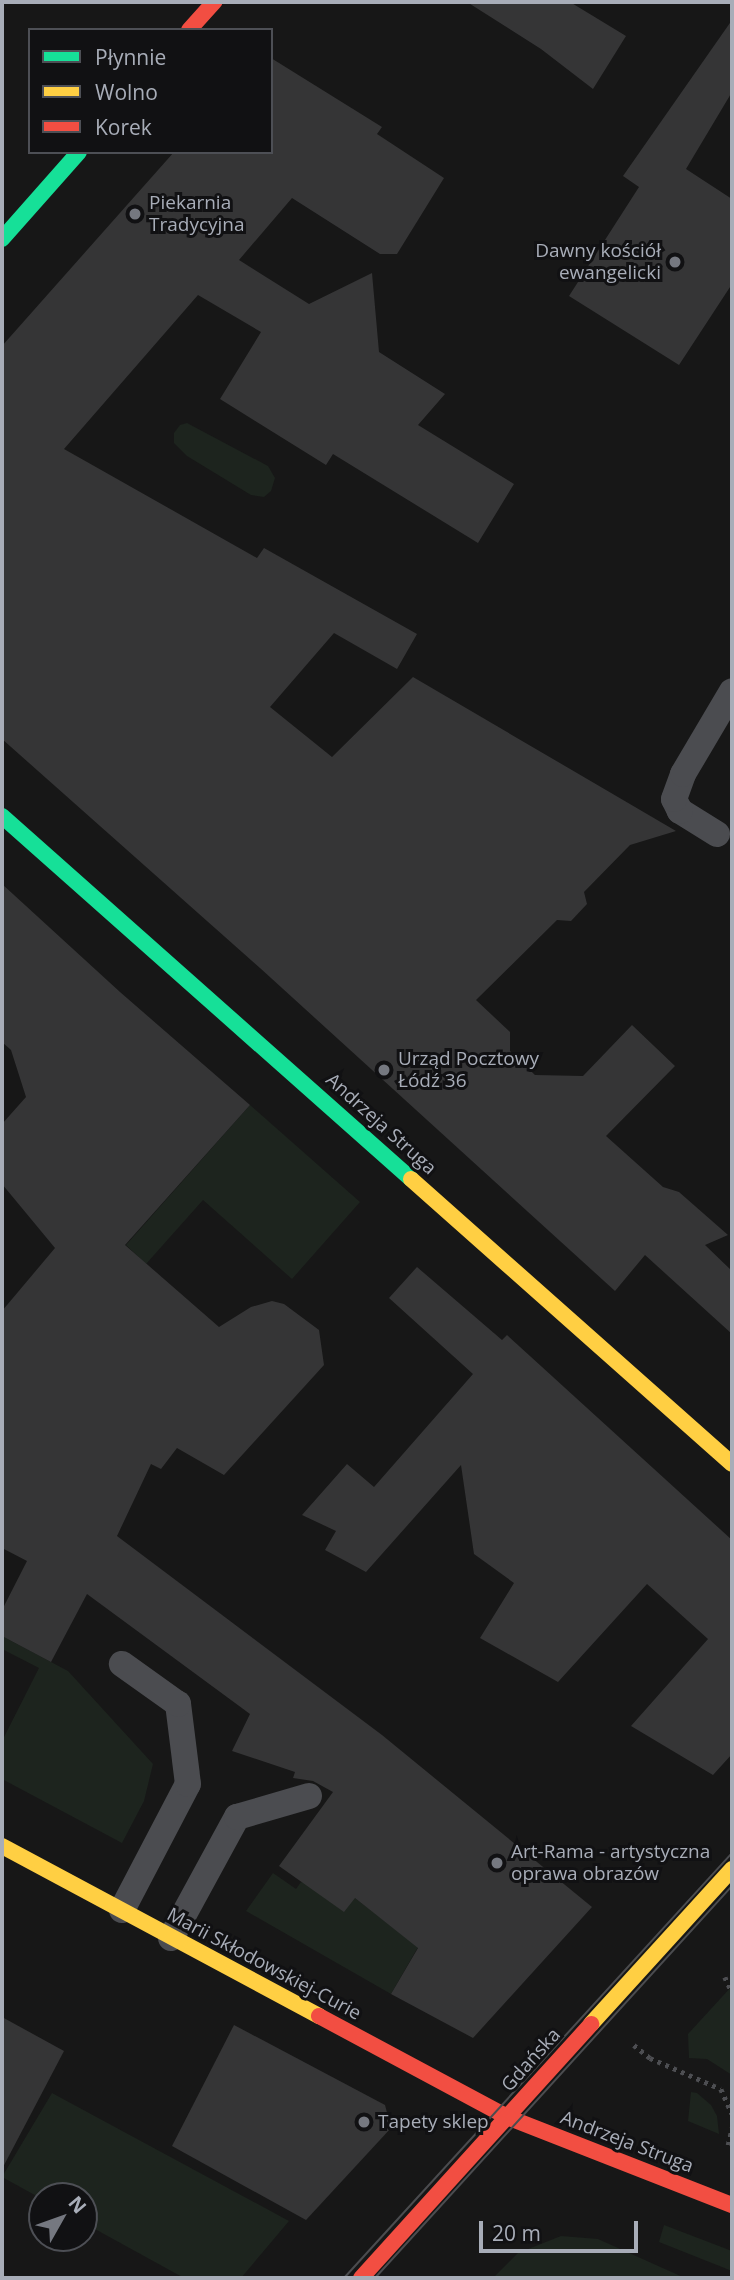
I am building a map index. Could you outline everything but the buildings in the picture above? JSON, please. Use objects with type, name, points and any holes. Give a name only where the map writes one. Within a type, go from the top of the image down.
[{"type":"street","points":[[191,28],[214,2]]},
{"type":"street","points":[[2,239],[77,154]]},
{"type":"street","name":"Andrzeja Struga","points":[[2,816],[732,1464]]},
{"type":"street","name":"Marii Skłodowskiej-Curie","points":[[2,1846],[507,2118]]},
{"type":"street","name":"Gdańska","points":[[361,2278],[732,1870]]},
{"type":"street","name":"Andrzeja Struga","points":[[507,2118],[732,2205]]},
{"type":"lane","points":[[717,834],[680,811],[674,799],[683,774],[732,691]]},
{"type":"lane","points":[[122,1664],[178,1704],[188,1784],[122,1910]]},
{"type":"lane","points":[[171,1938],[237,1817],[309,1796]]},
{"type":"path","points":[[725,1977],[732,1992]]},
{"type":"path","points":[[633,2044],[650,2058],[721,2089],[732,2114]]},
{"type":"path","points":[[728,2145],[732,2127]]},
{"type":"shaded area","points":[[187,423],[268,466],[275,478],[271,491],[264,497],[251,495],[187,456],[174,443],[174,433],[180,425]]},
{"type":"shaded area","points":[[250,1105],[360,1202],[292,1279],[203,1200],[146,1264],[126,1245]]},
{"type":"shaded area","points":[[2,1636],[68,1671],[153,1764],[144,1801],[122,1843],[2,1779],[2,1741],[39,1668],[2,1649]]},
{"type":"shaded area","points":[[273,1873],[296,1889],[301,1882],[355,1898],[418,1947],[391,1994],[246,1911]]},
{"type":"shaded area","points":[[732,1986],[732,2075],[707,2059],[689,2058],[688,2034]]},
{"type":"shaded area","points":[[691,2092],[697,2093],[711,2105],[717,2116],[719,2134],[688,2121]]},
{"type":"shaded area","points":[[52,2093],[289,2221],[241,2278],[184,2278],[98,2231],[98,2182],[28,2182],[28,2191],[2,2177]]},
{"type":"shaded area","points":[[664,2225],[732,2251],[732,2271],[659,2242]]},
{"type":"shaded area","points":[[561,2236],[598,2239],[685,2278],[493,2278],[518,2253]]},
{"type":"tram line","points":[[344,2278],[732,1853]]},
{"type":"tram line","points":[[375,2278],[732,1886]]},
{"type":"traffic: fast","points":[[2,239],[77,154]]},
{"type":"traffic: fast","points":[[2,816],[411,1179]]},
{"type":"traffic: slow","points":[[411,1179],[732,1464]]},
{"type":"traffic: slow","points":[[2,1846],[319,2016]]},
{"type":"traffic: slow","points":[[591,2024],[732,1869]]},
{"type":"traffic: jam","points":[[191,28],[214,2]]},
{"type":"traffic: jam","points":[[319,2016],[507,2117],[732,2205]]},
{"type":"traffic: jam","points":[[361,2278],[591,2024]]},
{"type":"place","name":"Piekarnia Tradycyjna","points":[[135,214]]},
{"type":"place","name":"Dawny kościół ewangelicki","points":[[675,262]]},
{"type":"place","name":"Urząd Pocztowy Łódź 36","points":[[384,1070]]},
{"type":"place","name":"Art-Rama - artystyczna oprawa obrazów","points":[[497,1863]]},
{"type":"place","name":"Tapety sklep","points":[[364,2122]]}]
